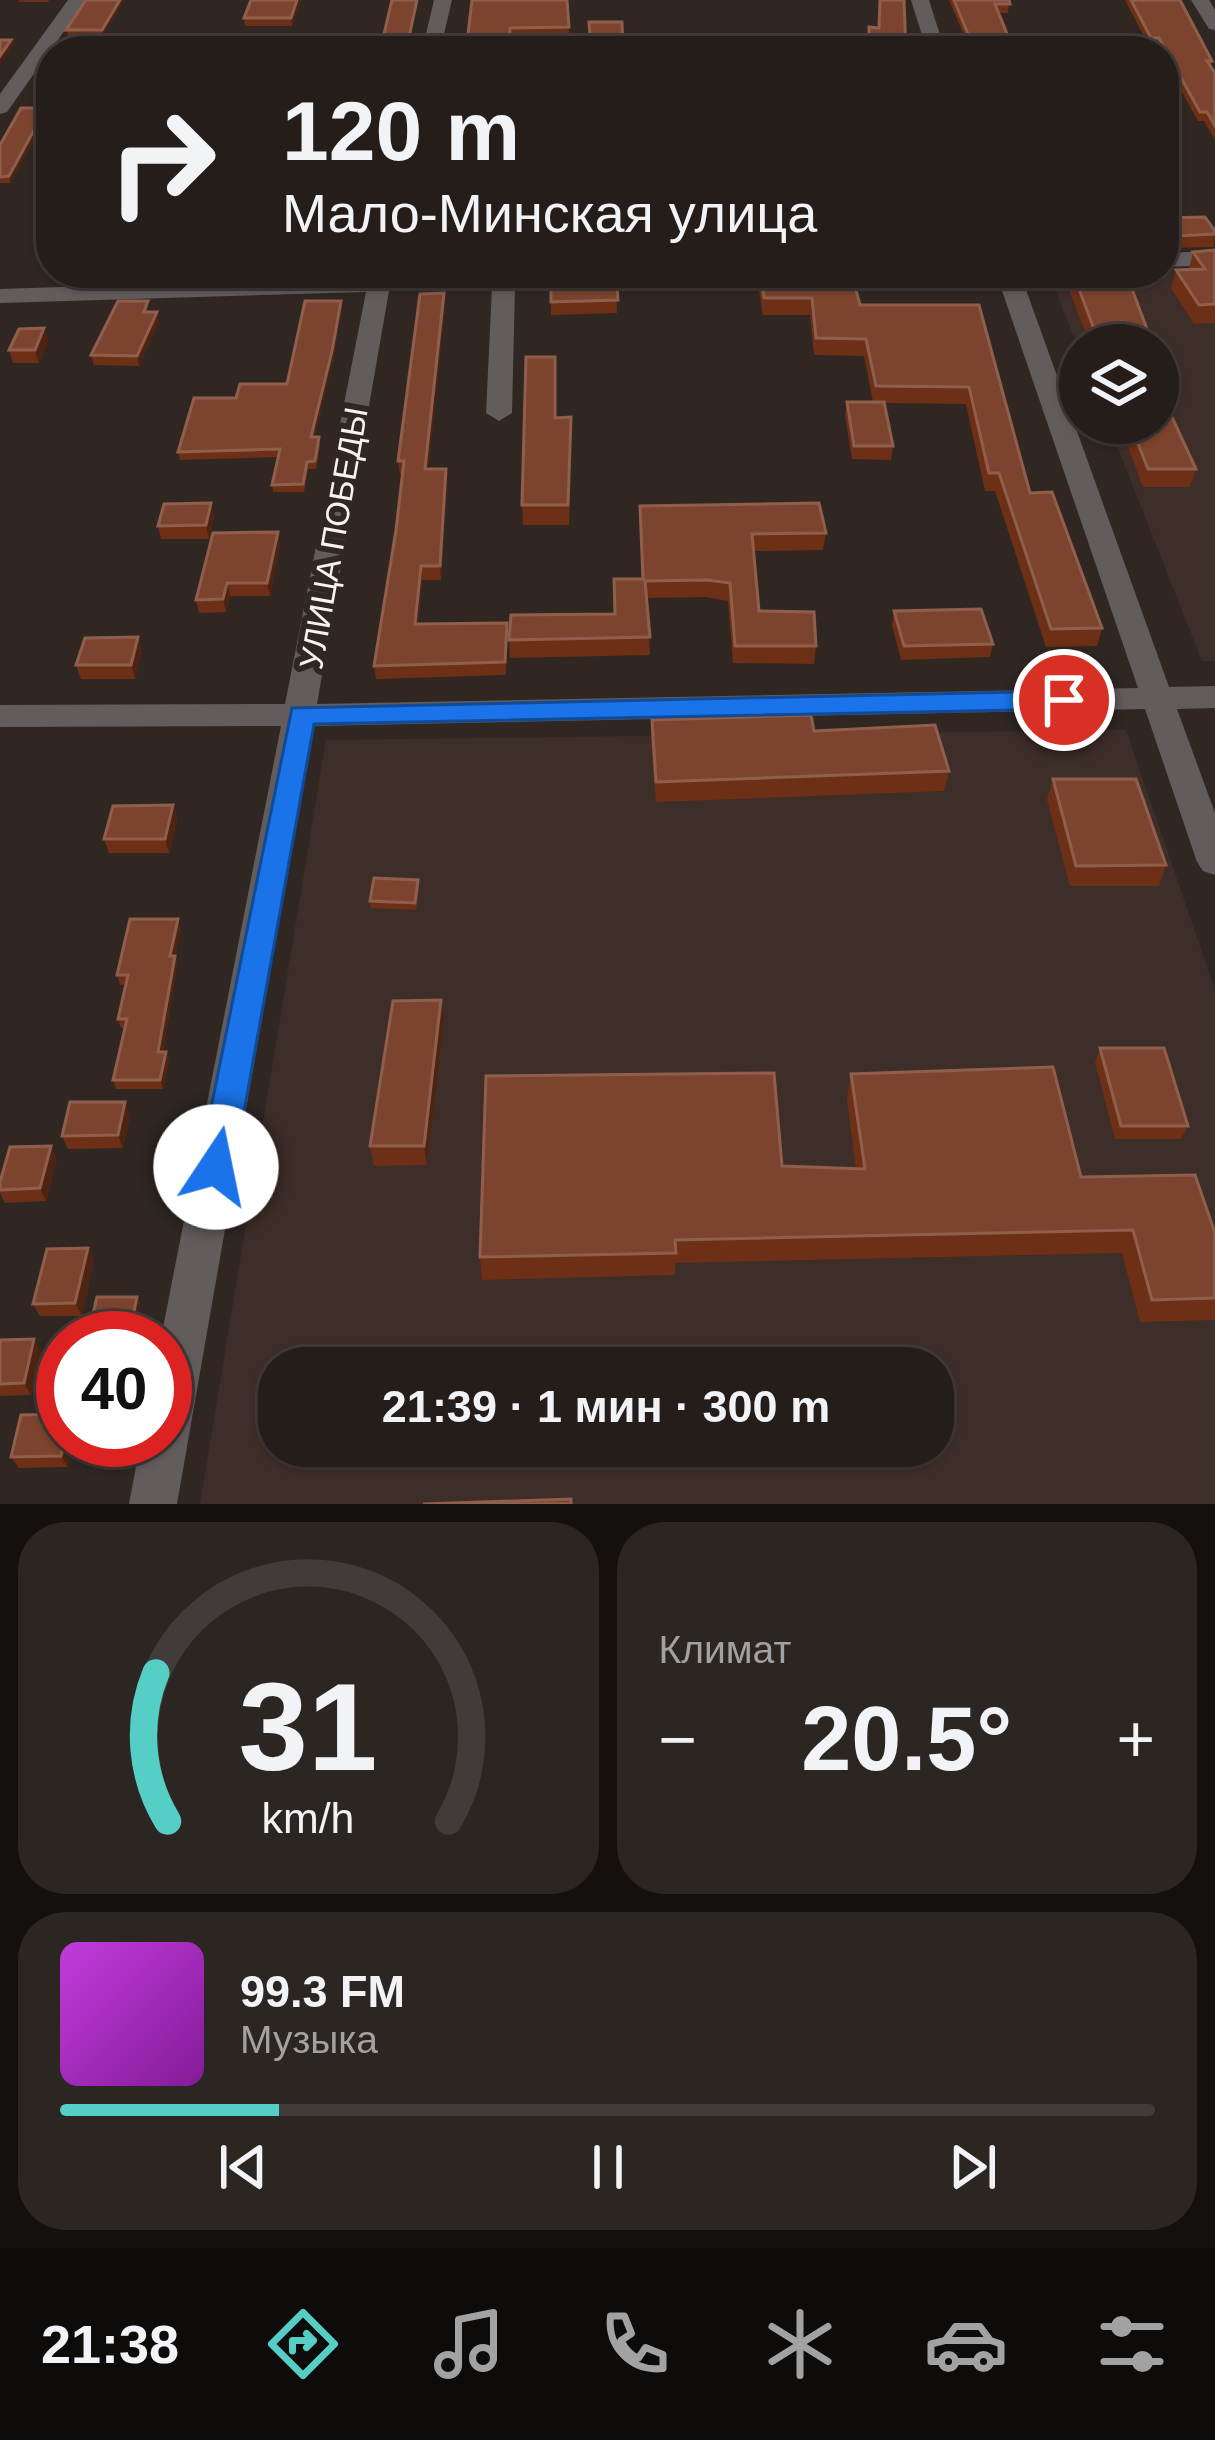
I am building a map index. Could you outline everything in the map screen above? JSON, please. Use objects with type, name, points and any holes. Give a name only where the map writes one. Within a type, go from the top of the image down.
[{"type":"street","points":[[51,36],[77,0]]},
{"type":"street","points":[[434,36],[443,0]]},
{"type":"street","points":[[920,0],[931,36]]},
{"type":"street","points":[[1200,0],[1215,26]]},
{"type":"street","points":[[0,108],[36,58]]},
{"type":"street","points":[[1179,259],[1215,258]]},
{"type":"street","points":[[0,296],[169,288]]},
{"type":"street","name":"УЛИЦА ПОБЕДЫ","points":[[189,1311],[378,288]]},
{"type":"street","points":[[499,413],[504,288]]},
{"type":"street","points":[[1012,288],[1215,862]]},
{"type":"street","points":[[0,716],[302,715],[1215,697]]},
{"type":"street","name":"УЛИЦА ПОБЕДЫ","points":[[153,1504],[160,1467]]},
{"type":"shaded area","points":[[1215,269],[1215,661],[1202,661],[1116,444],[1179,444],[1179,324],[1069,324],[1055,288],[1179,288],[1179,270]]},
{"type":"shaded area","points":[[1126,730],[1215,990],[1215,1504],[200,1504],[326,740]]},
{"type":"building","points":[[86,0],[120,0],[102,30],[66,30]]},
{"type":"building","points":[[251,0],[297,0],[291,18],[244,18]]},
{"type":"building","points":[[392,0],[417,0],[409,36],[384,36]]},
{"type":"building","points":[[472,0],[567,0],[569,27],[510,28],[510,36],[468,36]]},
{"type":"building","points":[[880,0],[904,0],[905,36],[869,36],[869,27],[879,28]]},
{"type":"building","points":[[954,0],[1009,0],[1010,4],[995,4],[1008,36],[969,36]]},
{"type":"building","points":[[1131,0],[1180,0],[1212,61],[1207,61],[1215,73],[1215,126],[1207,112],[1200,112],[1179,74],[1179,36],[1150,36]]},
{"type":"building","points":[[589,22],[622,22],[622,36],[590,36]]},
{"type":"building","points":[[21,108],[36,108],[36,126],[9,176],[0,177],[0,145]]},
{"type":"building","points":[[1205,217],[1215,234],[1179,236],[1179,218]]},
{"type":"building","points":[[1215,250],[1215,304],[1199,305],[1179,275],[1179,270],[1205,269],[1193,252]]},
{"type":"building","points":[[551,288],[617,288],[618,300],[551,302]]},
{"type":"building","points":[[762,288],[855,288],[860,305],[979,305],[1030,493],[1052,492],[1102,628],[1051,629],[999,473],[989,473],[969,387],[876,386],[866,339],[816,338],[812,298],[764,298]]},
{"type":"building","points":[[1079,288],[1118,288],[1132,289],[1145,324],[1092,324]]},
{"type":"building","points":[[444,293],[425,469],[446,469],[440,566],[421,566],[415,624],[507,623],[505,662],[374,666],[396,530],[404,461],[398,461],[420,294]]},
{"type":"building","points":[[118,301],[148,301],[144,312],[157,312],[137,356],[91,355]]},
{"type":"building","points":[[305,301],[341,301],[311,437],[319,437],[315,461],[307,462],[303,484],[272,485],[280,449],[178,452],[194,398],[236,398],[240,384],[287,384]]},
{"type":"building","points":[[44,328],[35,350],[9,350],[19,329]]},
{"type":"building","points":[[526,357],[555,357],[555,418],[571,417],[568,505],[522,505]]},
{"type":"building","points":[[847,402],[884,402],[893,446],[854,446]]},
{"type":"building","points":[[1179,432],[1196,469],[1148,469],[1138,444],[1179,444]]},
{"type":"building","points":[[211,503],[206,525],[158,526],[164,504]]},
{"type":"building","points":[[819,503],[826,533],[752,534],[759,611],[814,612],[816,646],[735,646],[730,583],[707,580],[645,581],[650,637],[509,640],[511,615],[615,614],[614,579],[643,579],[640,506]]},
{"type":"building","points":[[278,532],[267,583],[227,583],[223,599],[196,600],[213,533]]},
{"type":"building","points":[[981,609],[993,644],[904,646],[894,611]]},
{"type":"building","points":[[138,637],[131,665],[76,665],[85,638]]},
{"type":"building","points":[[811,715],[814,731],[935,725],[949,771],[656,782],[652,720]]},
{"type":"building","points":[[1053,779],[1136,779],[1166,865],[1076,866]]},
{"type":"building","points":[[173,805],[165,839],[104,839],[113,806]]},
{"type":"building","points":[[374,878],[418,880],[415,903],[370,901]]},
{"type":"building","points":[[130,919],[178,919],[158,1052],[166,1052],[160,1080],[113,1080],[127,1019],[118,1019],[128,975],[117,975]]},
{"type":"building","points":[[441,1000],[424,1146],[370,1146],[393,1001]]},
{"type":"building","points":[[1100,1048],[1164,1048],[1188,1126],[1121,1126]]},
{"type":"building","points":[[1053,1067],[1081,1177],[1195,1175],[1215,1233],[1215,1298],[1152,1300],[1133,1230],[675,1240],[676,1253],[480,1257],[486,1076],[774,1073],[782,1166],[865,1169],[851,1074]]},
{"type":"building","points":[[70,1102],[125,1102],[118,1135],[62,1136]]},
{"type":"building","points":[[51,1146],[40,1188],[0,1190],[10,1147]]},
{"type":"building","points":[[88,1248],[75,1303],[33,1304],[47,1249]]},
{"type":"building","points":[[97,1297],[137,1297],[134,1311],[94,1311]]},
{"type":"building","points":[[34,1339],[24,1383],[0,1384],[0,1340]]},
{"type":"building","points":[[21,1415],[36,1415],[36,1456],[11,1457]]},
{"type":"building","points":[[571,1499],[571,1504],[423,1504]]},
{"type":"route","points":[[216,1167],[302,715],[1064,700]]}]
